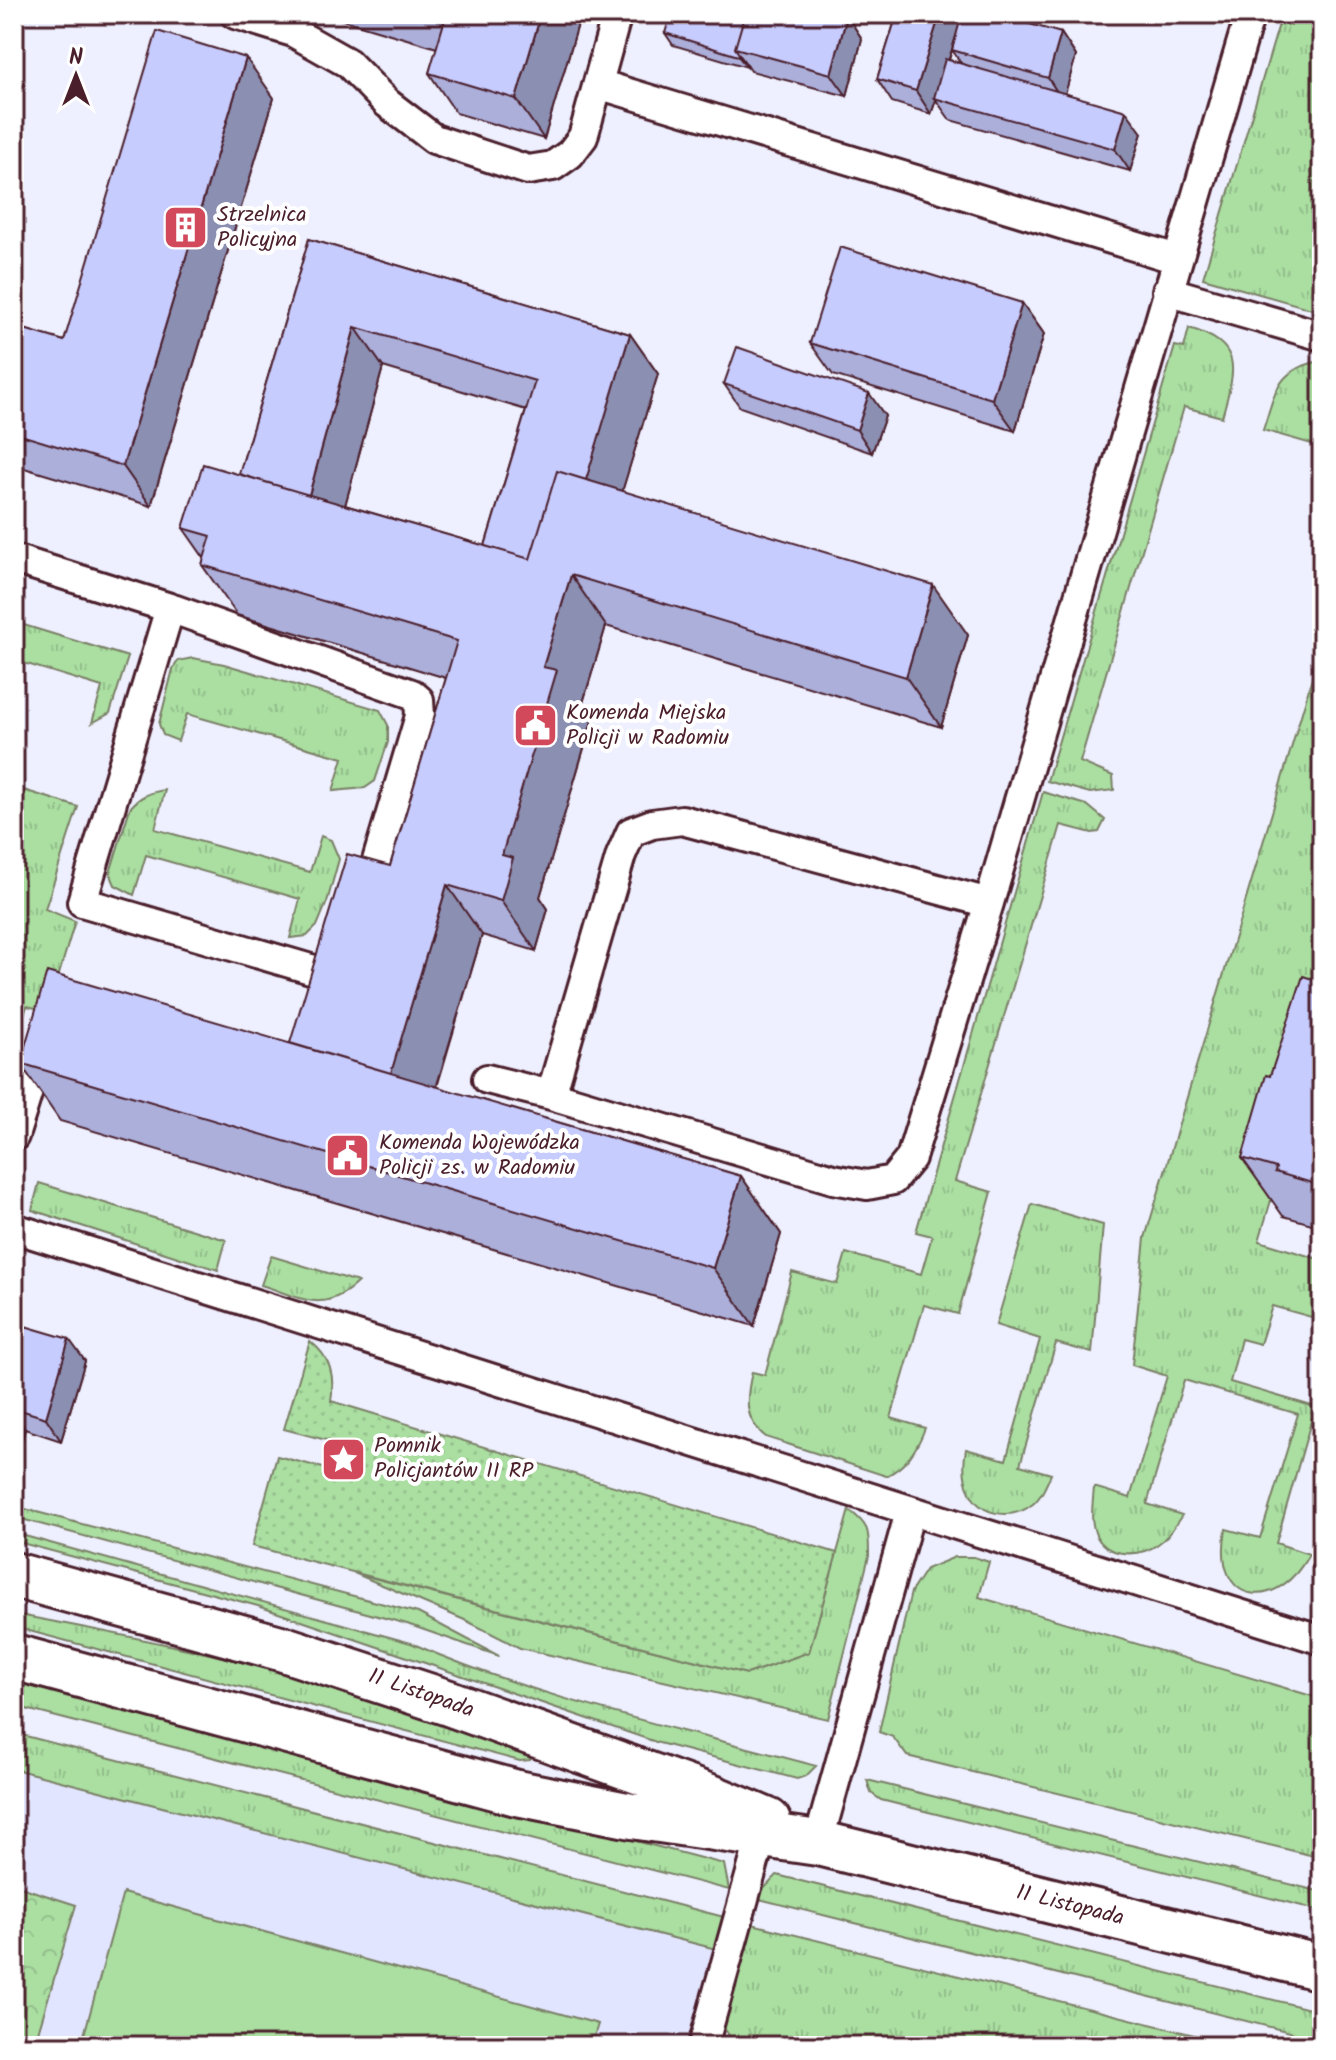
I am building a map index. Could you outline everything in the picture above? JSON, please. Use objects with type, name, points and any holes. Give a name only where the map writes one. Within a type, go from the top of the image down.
[{"type":"main road","name":"11 Listopada","points":[[14,1575],[284,1649],[431,1697],[713,1798],[818,1843]]},
{"type":"main road","name":"11 Listopada","points":[[14,1657],[517,1793],[632,1816],[818,1843],[1322,1968]]},
{"type":"lane","points":[[235,14],[293,32],[348,63],[387,103],[434,139],[528,170],[553,166],[570,154],[583,137],[617,14]]},
{"type":"lane","points":[[487,1079],[833,1179],[867,1185],[893,1180],[911,1158],[1250,14]]},
{"type":"lane","points":[[598,84],[1177,259]]},
{"type":"lane","points":[[1167,291],[1322,336]]},
{"type":"lane","points":[[14,559],[170,608],[412,694],[419,700],[420,716],[350,954],[343,962],[325,971],[82,902],[170,608]]},
{"type":"lane","points":[[551,1095],[621,855],[631,832],[652,824],[682,820],[989,903]]},
{"type":"lane","points":[[14,1136],[52,1015]]},
{"type":"lane","points":[[14,1228],[1322,1640]]},
{"type":"lane","points":[[818,1843],[910,1512]]},
{"type":"lane","points":[[703,2046],[761,1837]]},
{"type":"shaded area","points":[[14,1769],[716,1949],[691,2046],[14,2046]]},
{"type":"green space","points":[[1282,14],[1322,14],[1322,312],[1203,278]]},
{"type":"green space","points":[[1189,328],[1220,342],[1227,351],[1231,361],[1230,386],[1222,417],[1184,407],[1080,762],[1113,776],[1114,790],[1090,793],[1047,781],[1175,346],[1184,348]]},
{"type":"green space","points":[[1316,362],[1322,363],[1322,447],[1263,430],[1274,395],[1285,378],[1293,371]]},
{"type":"green space","points":[[14,622],[128,657],[110,713],[92,723],[102,687],[14,660]]},
{"type":"green space","points":[[1322,645],[1322,1027],[1259,1241],[1322,1260],[1322,1320],[1272,1306],[1260,1344],[1241,1339],[1230,1382],[1322,1409],[1322,1420],[1312,1418],[1276,1543],[1309,1554],[1282,1586],[1266,1593],[1251,1593],[1238,1587],[1229,1575],[1224,1555],[1226,1529],[1260,1538],[1298,1414],[1184,1380],[1147,1504],[1182,1515],[1172,1531],[1151,1548],[1134,1553],[1117,1552],[1102,1544],[1097,1537],[1092,1506],[1094,1487],[1130,1498],[1167,1376],[1132,1365],[1145,1238]]},
{"type":"green space","points":[[193,658],[224,664],[380,710],[388,725],[388,742],[375,781],[365,788],[333,791],[343,758],[187,714],[178,741],[163,735],[159,724],[173,669],[178,661]]},
{"type":"green space","points":[[14,787],[78,807],[45,909],[75,921],[48,1011],[27,1006],[14,1046]]},
{"type":"green space","points":[[165,790],[155,829],[310,872],[321,836],[331,840],[339,859],[317,926],[307,936],[290,938],[300,899],[146,855],[134,895],[115,885],[110,873],[130,808],[146,795]]},
{"type":"green space","points":[[1043,792],[1087,805],[1105,820],[1099,832],[1092,833],[1061,825],[955,1181],[992,1192],[958,1314],[924,1305],[891,1418],[925,1428],[922,1436],[905,1462],[886,1476],[766,1437],[753,1423],[748,1408],[748,1391],[752,1372],[765,1375],[792,1272],[837,1284],[846,1253],[921,1274],[932,1236],[916,1232]]},
{"type":"green space","points":[[39,1183],[226,1240],[218,1270],[32,1210]]},
{"type":"green space","points":[[1032,1204],[1103,1225],[1092,1353],[1056,1343],[1020,1465],[1051,1474],[1034,1503],[1022,1511],[1006,1514],[984,1508],[970,1493],[965,1472],[966,1449],[1006,1460],[1040,1339],[996,1325]]},
{"type":"green space","points":[[271,1256],[358,1282],[334,1298],[312,1301],[300,1298],[261,1285]]},
{"type":"green space","points":[[310,1341],[323,1354],[330,1368],[331,1401],[837,1553],[809,1652],[747,1674],[252,1546],[277,1456],[350,1475],[357,1448],[284,1429]]},
{"type":"green space","points":[[14,1506],[418,1613],[499,1656],[407,1624],[14,1517]]},
{"type":"green space","points":[[849,1510],[867,1530],[869,1556],[828,1719],[520,1648],[467,1621],[354,1573],[747,1674],[809,1652]]},
{"type":"green space","points":[[14,1533],[411,1643],[560,1697],[816,1766],[806,1776],[797,1779],[659,1743],[258,1606],[14,1541]]},
{"type":"green space","points":[[955,1557],[974,1557],[989,1562],[979,1597],[1322,1699],[1322,1858],[907,1756],[893,1737],[879,1732],[911,1592],[926,1569]]},
{"type":"green space","points":[[14,1614],[185,1648],[312,1680],[399,1707],[533,1756],[530,1760],[520,1761],[14,1627]]},
{"type":"green space","points":[[14,1679],[724,1864],[729,1890],[14,1706]]},
{"type":"green space","points":[[14,1733],[724,1917],[716,1949],[14,1769]]},
{"type":"green space","points":[[867,1780],[1322,1892],[1322,1911],[881,1800],[871,1793]]},
{"type":"green space","points":[[777,1875],[1322,2012],[1322,2040],[755,1898]]},
{"type":"green space","points":[[14,1885],[76,1905],[34,2046],[14,2046]]},
{"type":"green space","points":[[123,1893],[598,2024],[591,2046],[81,2046]]},
{"type":"green space","points":[[748,1923],[1230,2044],[747,2046],[730,2037],[722,2025]]},
{"type":"building","points":[[429,14],[541,14],[516,99],[429,73],[445,19]]},
{"type":"building","points":[[671,14],[745,14],[735,48],[738,56],[665,33]]},
{"type":"building","points":[[745,14],[847,16],[831,74],[735,48]]},
{"type":"building","points":[[897,14],[940,14],[916,91],[877,79]]},
{"type":"building","points":[[962,14],[995,14],[1061,33],[1048,78],[952,50]]},
{"type":"building","points":[[157,31],[246,58],[123,466],[14,433],[14,326],[64,341]]},
{"type":"building","points":[[945,59],[1126,111],[1115,149],[934,98]]},
{"type":"building","points":[[309,239],[630,334],[586,480],[557,471],[530,559],[485,546],[535,381],[355,327],[309,495],[239,474]]},
{"type":"building","points":[[840,247],[1022,303],[992,399],[810,343]]},
{"type":"building","points":[[737,347],[869,393],[857,430],[724,384]]},
{"type":"building","points":[[203,464],[530,559],[557,471],[933,585],[906,677],[571,575],[543,667],[557,670],[502,855],[513,858],[501,901],[447,885],[391,1073],[290,1043],[347,854],[390,866],[457,641],[202,565],[211,536],[183,528]]},
{"type":"building","points":[[47,972],[741,1176],[713,1268],[20,1063]]},
{"type":"building","points":[[1303,976],[1322,982],[1322,1186],[1242,1158],[1266,1075],[1270,1076]]},
{"type":"building","points":[[18,1324],[69,1339],[46,1418],[14,1408],[14,1336]]},
{"type":"place","name":"Strzelnica Policyjna","points":[[186,228]]},
{"type":"place","name":"Komenda Miejska Policji w Radomiu","points":[[535,726]]},
{"type":"place","name":"Komenda Wojewódzka Policji zs. w Radomiu","points":[[348,1156]]},
{"type":"place","name":"Pomnik Policjantów II RP","points":[[343,1459]]}]
